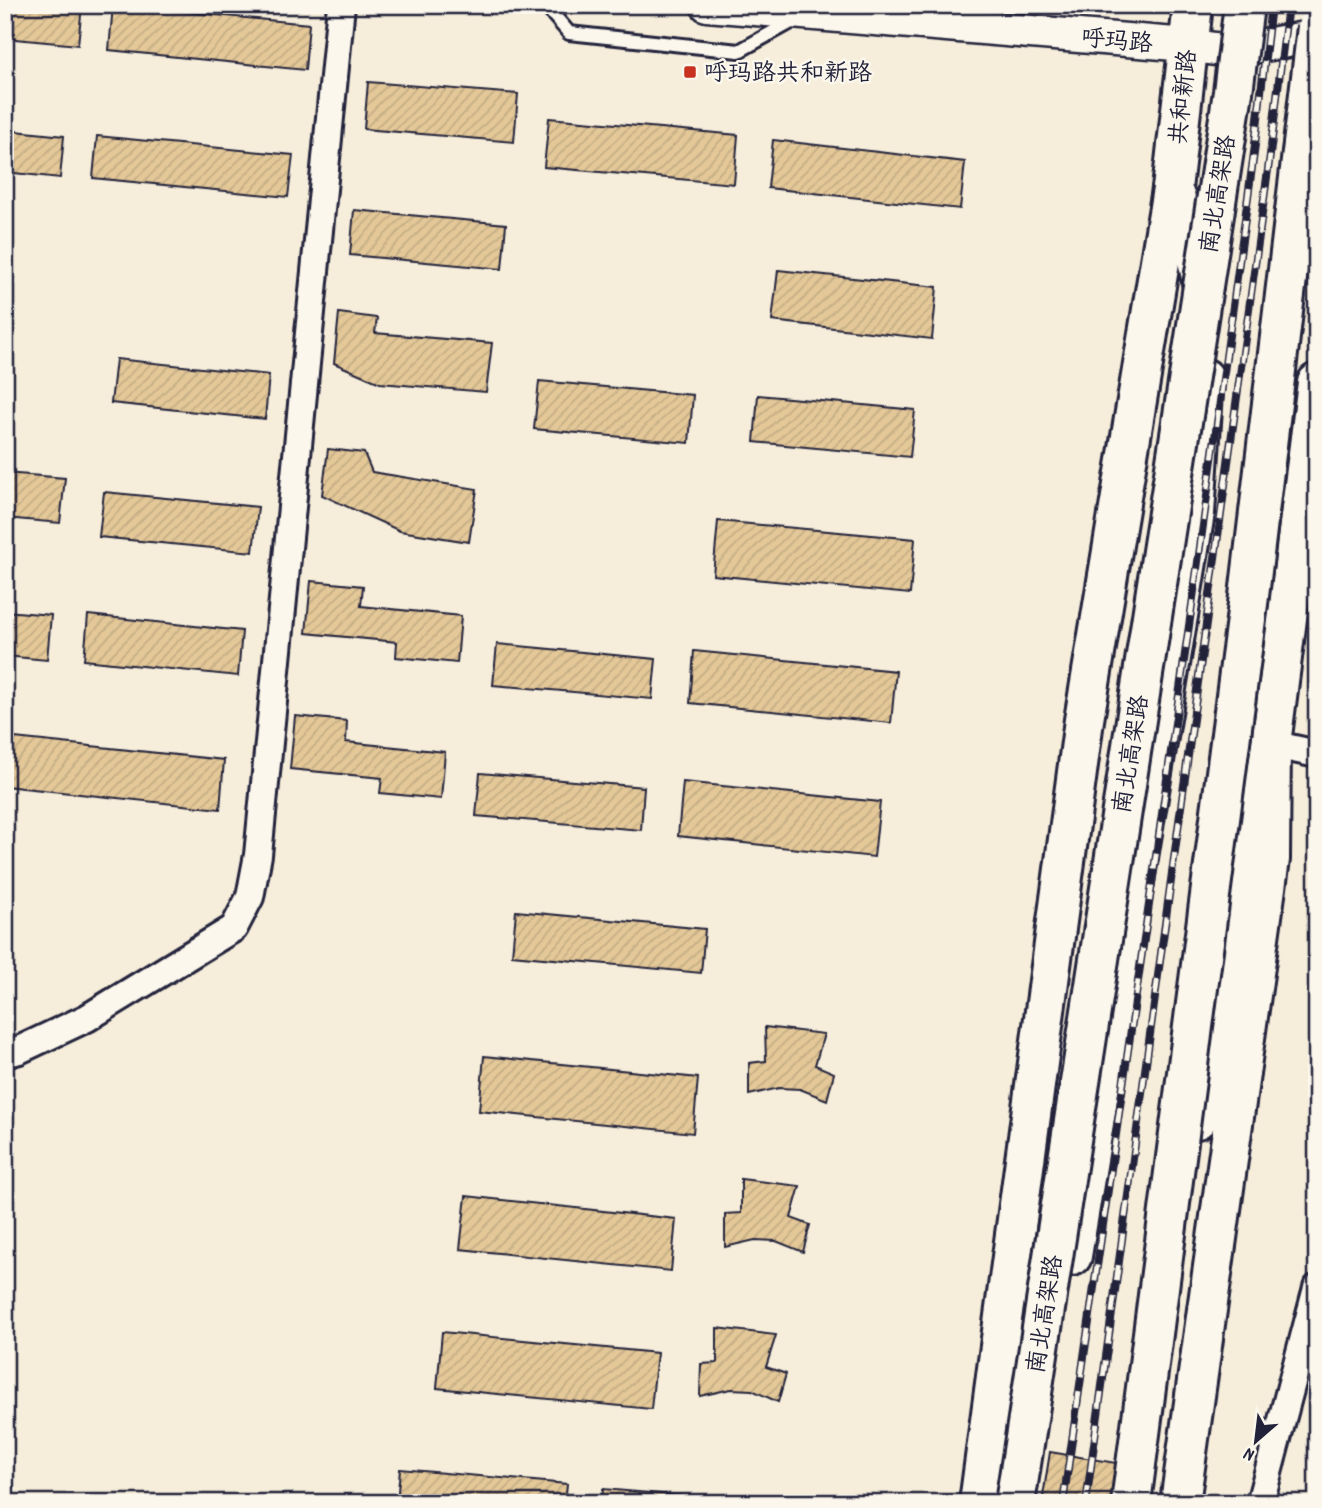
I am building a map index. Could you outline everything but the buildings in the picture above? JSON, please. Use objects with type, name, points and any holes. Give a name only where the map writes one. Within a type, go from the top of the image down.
[{"type":"main road","name":"共和新路","points":[[979,1503],[1084,720],[1171,189],[1193,5]]},
{"type":"main road","name":"南北高架路","points":[[1015,1503],[1244,5]]},
{"type":"main road","points":[[1129,1503],[1251,582],[1317,27]]},
{"type":"main road","points":[[1034,1503],[1057,1345],[1195,513],[1208,312],[1194,245],[1171,189]]},
{"type":"main road","points":[[1129,1503],[1144,1386],[1271,744],[1317,383]]},
{"type":"main road","points":[[1180,1503],[1270,859],[1271,744]]},
{"type":"street","points":[[5,1054],[88,1018],[234,928],[250,897],[258,855],[341,5]]},
{"type":"street","name":"呼玛路","points":[[707,5],[1230,51],[1317,36]]},
{"type":"street","points":[[1271,744],[1317,754]]},
{"type":"street","points":[[1260,1503],[1317,1288]]},
{"type":"lane","points":[[545,5],[569,33],[739,51],[806,13]]},
{"type":"railway","points":[[1063,1503],[1194,591],[1254,153],[1271,5]]},
{"type":"railway","points":[[1086,1503],[1270,155],[1288,5]]},
{"type":"place","name":"呼玛路共和新路","points":[[690,72]]}]
